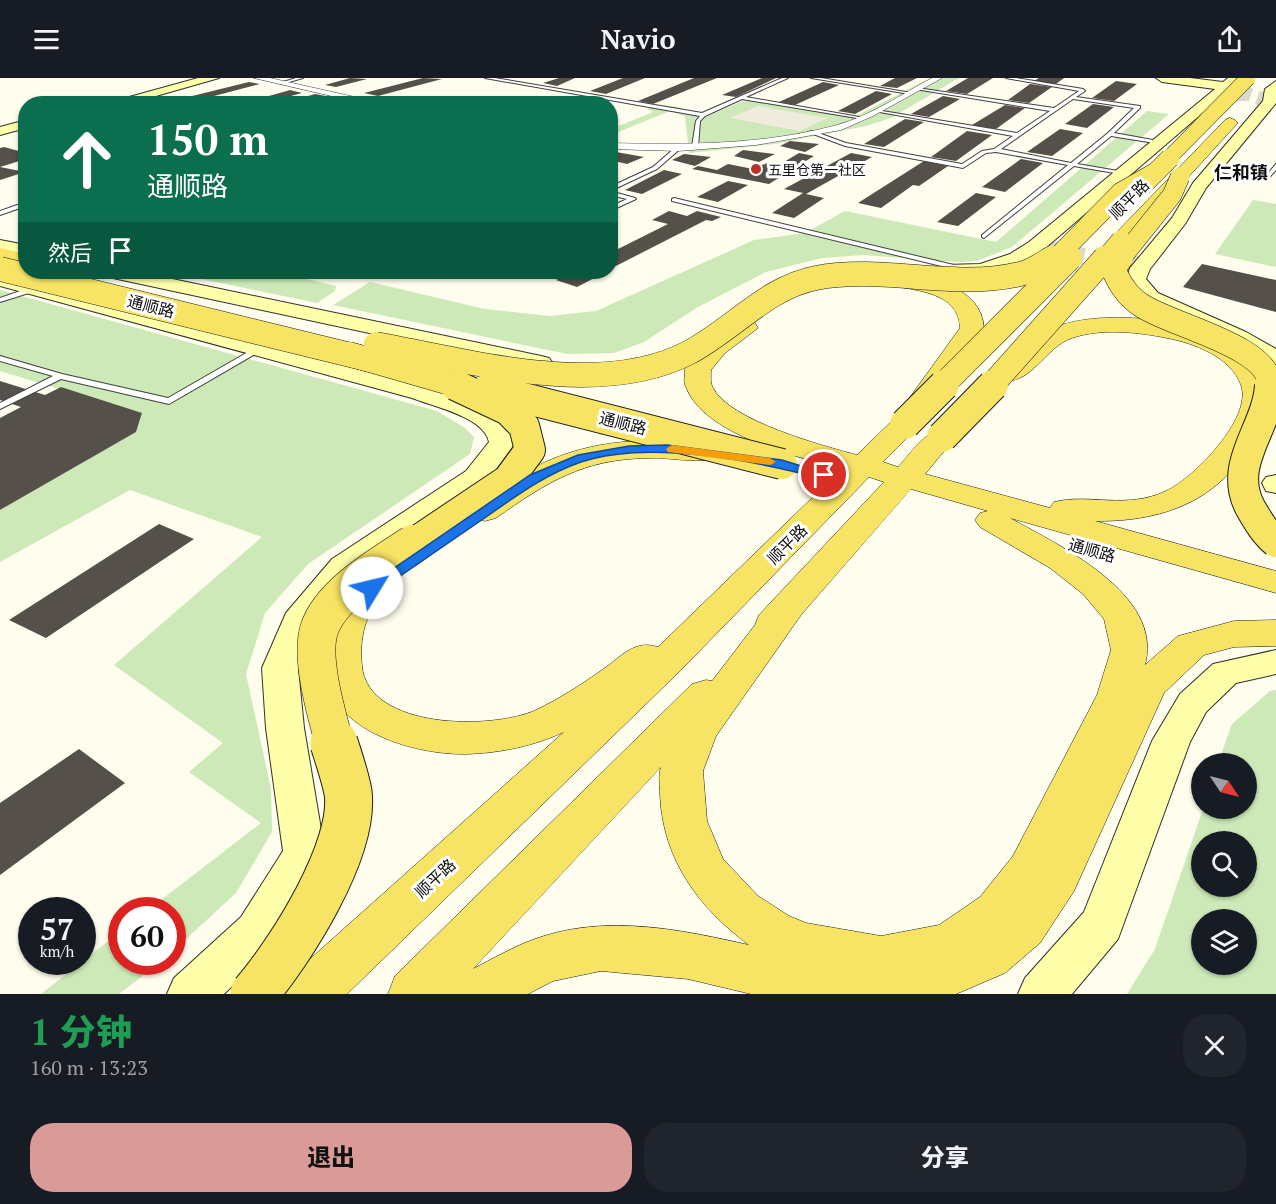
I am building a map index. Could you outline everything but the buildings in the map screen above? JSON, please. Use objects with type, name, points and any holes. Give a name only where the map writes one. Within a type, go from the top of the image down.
[{"type":"main road","name":"顺平路","points":[[414,994],[787,608],[957,421],[1009,368],[1248,78]]},
{"type":"main road","name":"顺平路","points":[[310,994],[666,662],[758,573],[905,424],[1168,174],[1237,116]]},
{"type":"main road","points":[[362,349],[547,375],[624,372],[656,366],[688,353],[784,289],[815,278],[870,273],[980,279],[1021,273],[1059,255],[1121,192],[1168,174],[1172,195],[1113,269],[1116,285],[1132,301],[1237,348],[1258,363],[1270,381],[1272,399],[1243,471],[1243,497],[1276,542]]},
{"type":"main road","points":[[788,455],[712,404],[699,387],[698,369],[716,348],[804,288],[822,282],[860,278],[908,281],[949,294],[968,307],[974,318],[972,328],[905,424]]},
{"type":"main road","name":"通顺路","points":[[77,279],[788,455],[994,511],[1276,582]]},
{"type":"main road","name":"通顺路","points":[[98,279],[362,349]]},
{"type":"main road","points":[[957,421],[1045,343],[1062,333],[1084,327],[1142,326],[1176,333],[1212,345],[1235,358],[1254,384],[1256,397],[1243,432],[1215,475],[1190,493],[1167,503],[1128,510],[994,511]]},
{"type":"main road","points":[[254,994],[266,980],[316,901],[343,843],[348,794],[326,712],[317,654],[319,630],[339,598],[361,579],[507,480],[530,450],[523,424],[502,406],[362,349]]},
{"type":"main road","points":[[758,573],[573,710],[516,732],[458,739],[404,729],[369,711],[347,686],[342,662],[343,635],[353,608],[406,564],[535,478],[554,468],[602,454],[667,448],[788,455]]},
{"type":"main road","points":[[787,608],[697,731],[681,771],[684,821],[705,872],[741,911],[771,932],[805,946],[881,960],[950,946],[997,913],[1030,870],[1117,694],[1130,650],[1121,615],[1095,586],[994,511]]},
{"type":"main road","name":"通顺路","points":[[994,511],[1276,604]]},
{"type":"main road","points":[[476,994],[545,959],[601,948],[688,955],[769,974],[856,985],[927,981],[987,956],[1022,927],[1057,876],[1148,685],[1191,645],[1234,634],[1276,633]]},
{"type":"street","points":[[142,96],[213,78]]},
{"type":"street","points":[[258,78],[344,96]]},
{"type":"street","points":[[618,146],[678,148],[756,142],[841,127],[938,78]]},
{"type":"street","points":[[1162,78],[1230,82]]},
{"type":"street","points":[[1197,78],[1271,88],[1269,102],[1199,186],[1179,220],[1140,267],[1136,280],[1151,297],[1165,305],[1238,337],[1276,359]]},
{"type":"street","points":[[150,279],[538,363],[599,367],[649,358],[687,342],[774,284],[816,269],[851,266],[982,270],[1017,258],[1036,246],[1078,208],[1124,174],[1230,82]]},
{"type":"street","points":[[0,131],[18,126]]},
{"type":"street","points":[[57,279],[258,350],[446,401],[486,418],[499,429],[502,443],[476,477],[343,566],[302,613],[280,668],[285,728],[304,853],[257,932],[191,994]]},
{"type":"street","points":[[1042,994],[1102,926],[1171,741],[1193,703],[1225,674],[1276,662]]},
{"type":"lane","points":[[282,83],[301,78]]},
{"type":"lane","points":[[487,78],[592,96]]},
{"type":"lane","points":[[695,147],[698,121],[703,115],[786,78]]},
{"type":"lane","points":[[813,78],[1055,110]]},
{"type":"lane","points":[[996,150],[1083,90],[1008,78]]},
{"type":"lane","points":[[1065,87],[1072,83]]},
{"type":"lane","points":[[742,98],[862,118]]},
{"type":"lane","points":[[984,236],[1110,134],[1138,107],[1072,98]]},
{"type":"lane","points":[[618,100],[703,115]]},
{"type":"lane","points":[[876,111],[1018,135]]},
{"type":"lane","points":[[811,132],[845,144],[963,166],[984,152],[996,150],[1124,174]]},
{"type":"lane","points":[[1110,134],[1161,142]]},
{"type":"lane","points":[[618,187],[655,168],[678,148]]},
{"type":"lane","points":[[1214,170],[1266,179],[1276,165]]},
{"type":"lane","points":[[618,194],[633,199],[618,206]]},
{"type":"lane","points":[[674,200],[964,269]]},
{"type":"lane","points":[[0,213],[18,207]]},
{"type":"lane","points":[[0,300],[12,263]]},
{"type":"lane","points":[[0,358],[60,376],[169,401],[258,350]]},
{"type":"lane","points":[[0,406],[60,376]]},
{"type":"green space","points":[[930,78],[959,78],[891,118],[866,126],[775,144],[689,153],[685,116],[670,111],[618,132],[618,126],[653,112],[647,109],[669,106],[704,118],[745,100],[854,117]]},
{"type":"green space","points":[[1147,111],[1169,114],[1012,247],[977,261],[957,262],[863,255],[822,258],[766,272],[698,307],[644,342],[614,353],[567,354],[333,305],[370,282],[485,309],[550,316],[596,311],[754,240],[805,233],[845,211],[996,242]]},
{"type":"green space","points":[[1253,200],[1276,204],[1276,267],[1215,254]]},
{"type":"green space","points":[[202,279],[306,279],[336,286],[335,291],[317,303]]},
{"type":"green space","points":[[0,290],[437,411],[465,428],[474,437],[470,454],[308,564],[265,613],[246,674],[271,789],[272,832],[236,893],[186,939],[186,897],[165,897],[261,823],[189,772],[223,743],[114,665],[262,537],[130,490],[0,562],[0,510],[136,432],[142,414],[0,371]]},
{"type":"green space","points":[[1276,690],[1276,994],[1127,994],[1155,949],[1191,844],[1191,897],[1257,897],[1257,831],[1195,831],[1200,819],[1257,819],[1257,753],[1222,753],[1232,724],[1270,691]]},
{"type":"green space","points":[[108,941],[108,975],[144,975],[119,994],[41,994],[65,975],[96,975],[96,951]]},
{"type":"shaded area","points":[[758,106],[828,118],[800,131],[730,118]]},
{"type":"tunnel","points":[[1216,94],[1248,94],[1270,102]]},
{"type":"tunnel","points":[[1043,248],[1101,260]]},
{"type":"tunnel","points":[[1094,258],[1140,268]]},
{"type":"slow traffic","points":[[672,449],[770,462]]},
{"type":"place","name":"五里仓第一社区","points":[[756,169]]},
{"type":"district","name":"仁和镇","points":[[1241,172]]},
{"type":"route","points":[[372,588],[535,478],[578,459],[629,449],[667,448],[782,464],[824,475]]}]
